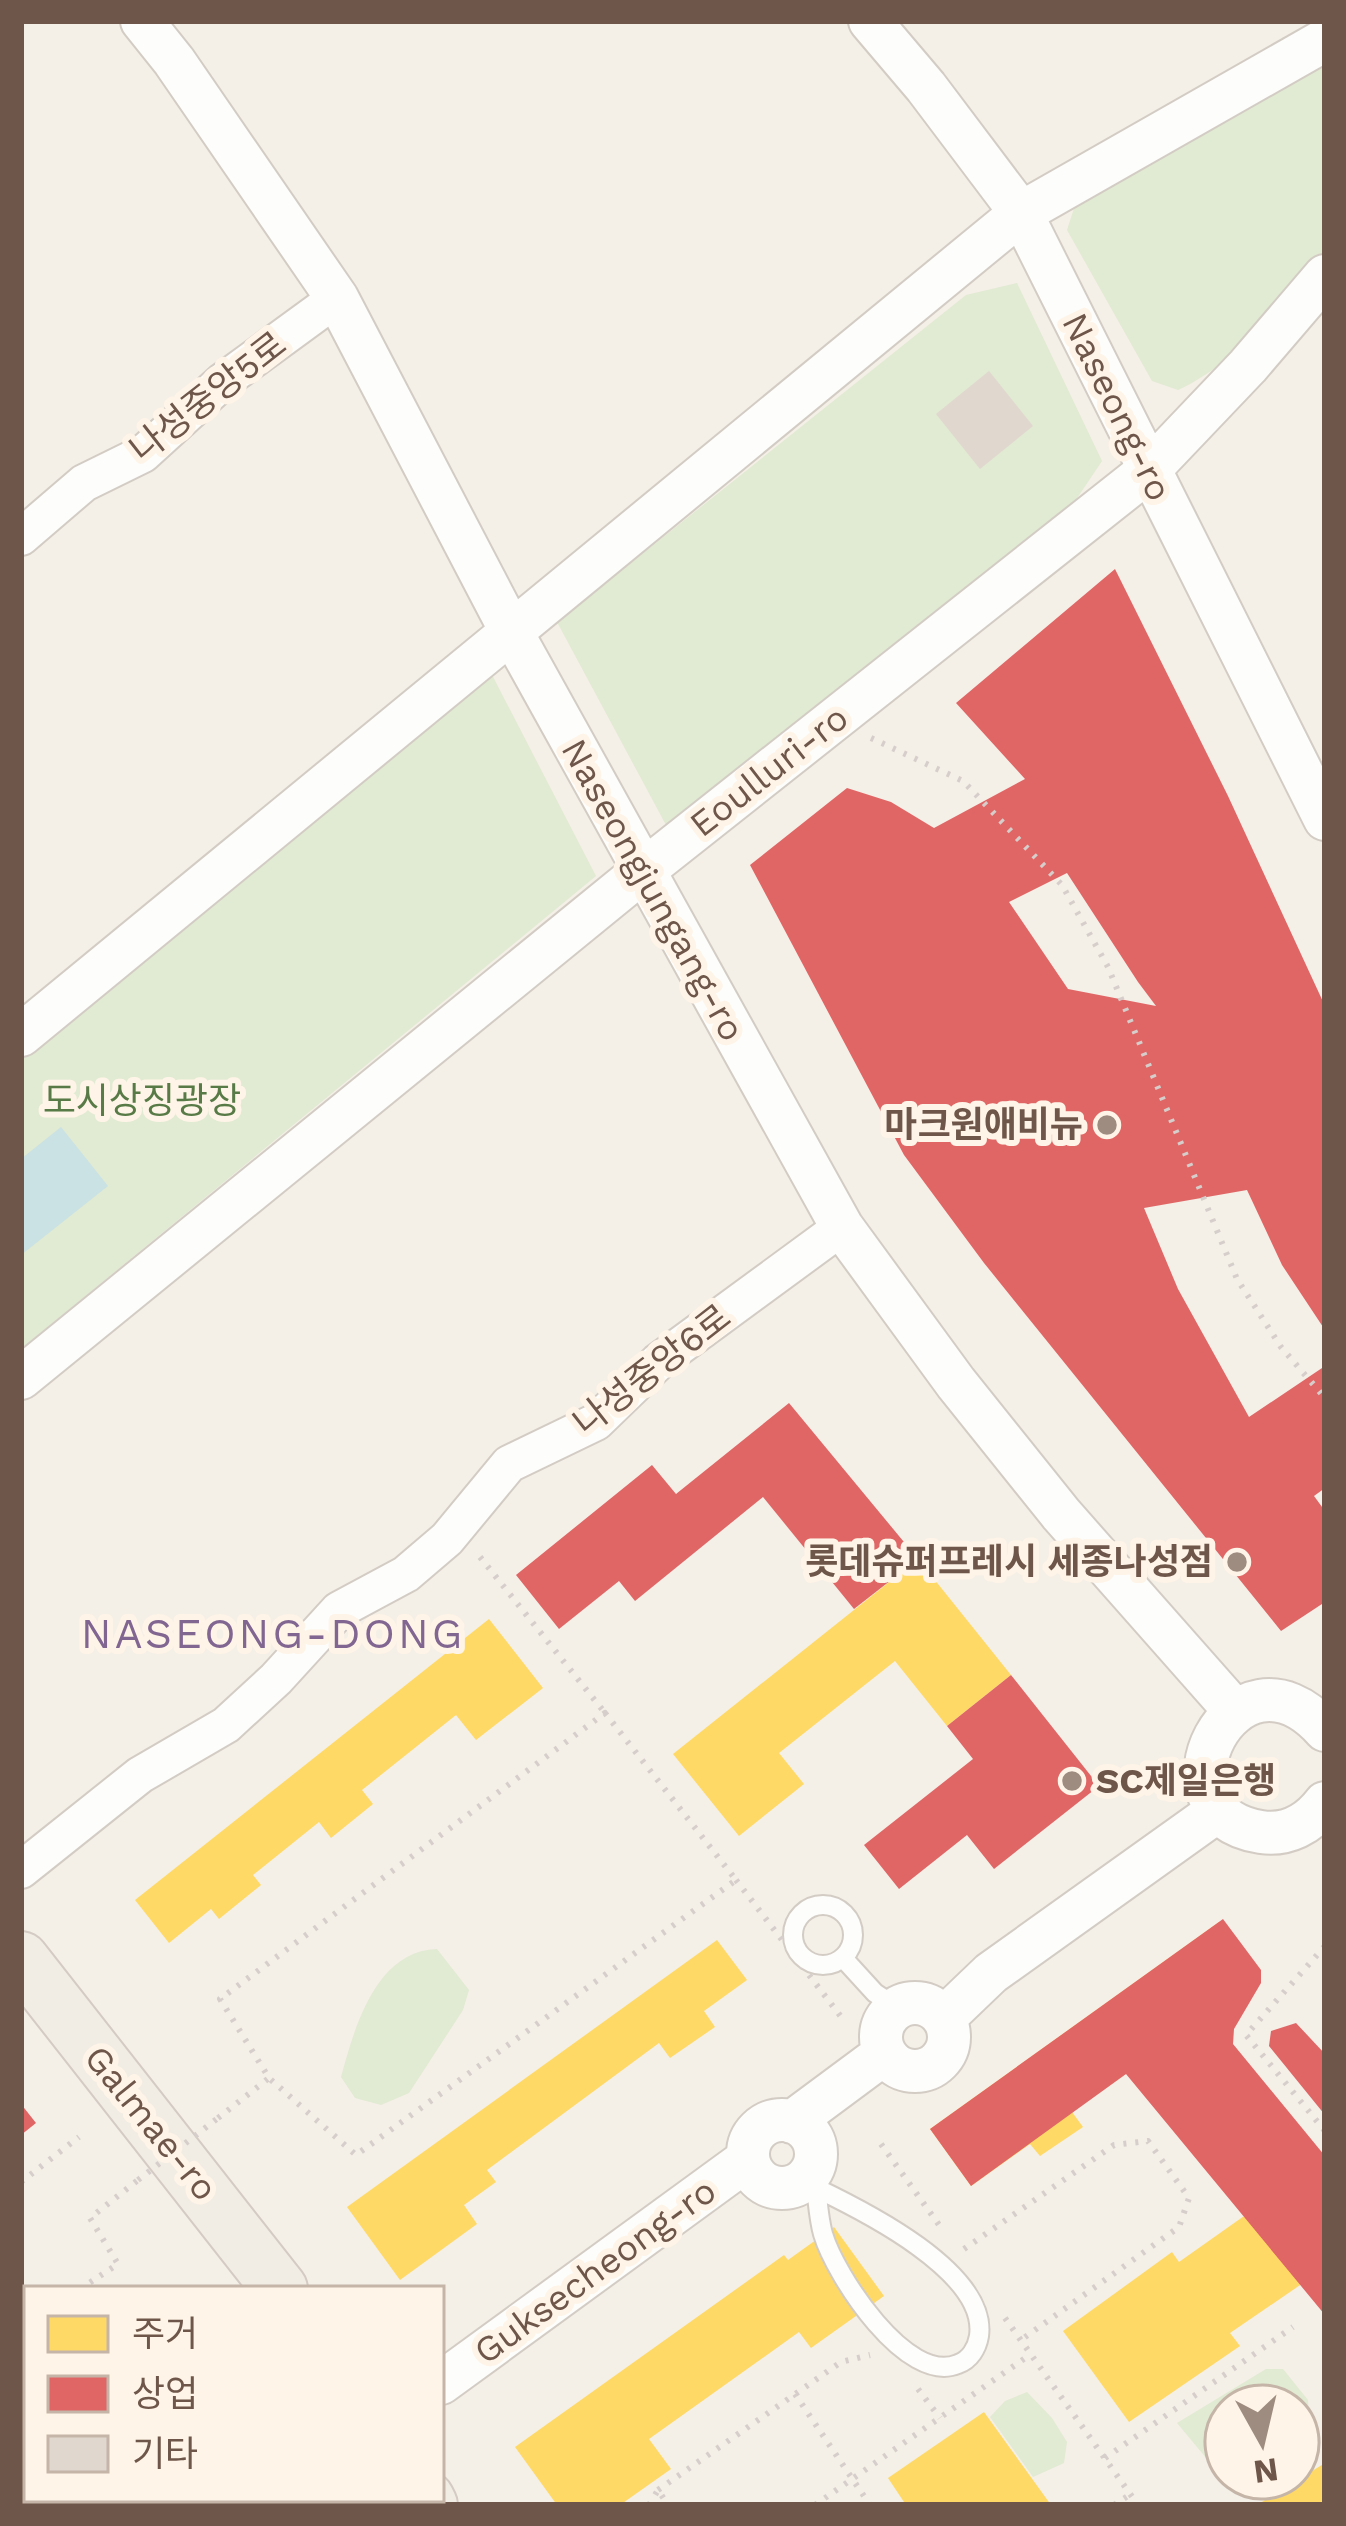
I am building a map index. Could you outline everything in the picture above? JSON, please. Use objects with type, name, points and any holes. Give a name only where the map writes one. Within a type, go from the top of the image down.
[{"type":"main road","name":"Galmae-ro","points":[[21,1960],[278,2286]]},
{"type":"street","name":"Naseongjungang-ro","points":[[142,21],[337,298],[512,633],[842,1227],[956,1383],[1048,1497],[1235,1711]]},
{"type":"street","name":"Naseong-ro","points":[[870,21],[1021,213],[1325,819]]},
{"type":"street","points":[[21,1035],[1021,213],[1325,40]]},
{"type":"street","name":"Eoulluri-ro","points":[[21,1378],[643,872],[1148,471],[1325,276]]},
{"type":"street","name":"나성중앙5로","points":[[21,537],[84,483],[143,454],[222,382],[337,298]]},
{"type":"street","name":"나성중앙6로","points":[[21,1870],[140,1775],[226,1724],[276,1679],[339,1610],[406,1574],[447,1539],[508,1464],[596,1422],[658,1362],[842,1227]]},
{"type":"street","points":[[1320,1821],[1273,1833],[1252,1831],[1219,1810],[1208,1791],[1204,1768],[1218,1726],[1254,1703],[1295,1706],[1325,1730]]},
{"type":"street","points":[[944,2018],[992,1973],[1219,1810]]},
{"type":"street","points":[[914,2002],[944,2018],[947,2049],[933,2066],[901,2068],[885,2053],[882,2030],[898,2008],[914,2002]]},
{"type":"street","points":[[792,2122],[885,2053]]},
{"type":"street","points":[[770,2122],[792,2122],[802,2127],[815,2146],[814,2167],[789,2188],[767,2185],[751,2170],[748,2148],[760,2128],[770,2122]]},
{"type":"street","name":"Guksecheong-ro","points":[[444,2381],[748,2159]]},
{"type":"lane","points":[[843,1958],[874,1993],[898,2008]]},
{"type":"lane","points":[[816,2188],[883,2220],[929,2253],[954,2279],[974,2309],[980,2330],[975,2350],[961,2364],[943,2368],[916,2361],[893,2345],[823,2235],[816,2188]]},
{"type":"path","points":[[868,737],[963,781],[1061,885],[1108,968],[1237,1279],[1281,1347],[1325,1398]]},
{"type":"path","points":[[472,1547],[842,2018]]},
{"type":"path","points":[[605,1713],[220,1999],[269,2078],[356,2155],[736,1880]]},
{"type":"path","points":[[1325,1946],[1246,2035],[1325,2132]]},
{"type":"path","points":[[85,2286],[118,2264],[90,2218],[269,2078]]},
{"type":"path","points":[[21,2182],[79,2137]]},
{"type":"path","points":[[959,2253],[1114,2145],[1148,2141],[1189,2198],[1179,2227],[1022,2341]]},
{"type":"path","points":[[881,2144],[946,2235]]},
{"type":"path","points":[[996,2306],[1138,2505]]},
{"type":"path","points":[[1105,2458],[1293,2327]]},
{"type":"path","points":[[815,2505],[1030,2354]]},
{"type":"path","points":[[649,2505],[658,2490],[841,2362],[862,2355],[884,2357]]},
{"type":"path","points":[[914,2385],[940,2418]]},
{"type":"path","points":[[795,2394],[871,2505]]},
{"type":"path","points":[[658,2490],[668,2505]]},
{"type":"path","points":[[1114,2505],[1130,2494]]},
{"type":"green space","points":[[1325,64],[1325,251],[1259,329],[1221,364],[1178,390],[1152,381],[1067,230],[1078,196]]},
{"type":"green space","points":[[1017,283],[1102,461],[1057,528],[666,825],[557,622],[966,295]]},
{"type":"green space","name":"도시상징광장","points":[[489,669],[596,876],[21,1349],[21,1052]]},
{"type":"green space","points":[[437,1949],[469,1990],[463,2010],[409,2093],[381,2105],[355,2098],[341,2077],[371,1995],[398,1963]]},
{"type":"green space","points":[[1266,2369],[1283,2369],[1293,2382],[1245,2382]]},
{"type":"green space","points":[[1027,2392],[1067,2442],[1064,2463],[1033,2477],[990,2417],[1005,2401]]},
{"type":"green space","points":[[1202,2408],[1202,2453],[1177,2423]]},
{"type":"water","points":[[61,1127],[108,1186],[21,1255],[21,1159]]},
{"type":"building: 주거","points":[[918,1559],[1011,1675],[947,1726],[895,1661],[779,1753],[804,1784],[739,1836],[673,1754]]},
{"type":"building: 주거","points":[[489,1619],[543,1688],[476,1740],[456,1715],[362,1790],[373,1804],[331,1838],[319,1822],[253,1875],[261,1885],[219,1919],[211,1909],[169,1943],[135,1900]]},
{"type":"building: 주거","points":[[1219,1922],[1254,1970],[1199,2011],[1210,2027],[1165,2059],[1158,2051],[1072,2112],[1083,2127],[1040,2156],[1030,2144],[971,2186],[930,2129]]},
{"type":"building: 주거","points":[[717,1940],[747,1980],[704,2011],[715,2027],[670,2058],[659,2043],[487,2170],[496,2182],[464,2205],[477,2224],[400,2280],[347,2207]]},
{"type":"building: 주거","points":[[1295,2180],[1325,2221],[1325,2229],[1288,2255],[1306,2281],[1230,2333],[1240,2346],[1129,2422],[1063,2331],[1172,2252],[1179,2262]]},
{"type":"building: 주거","points":[[834,2227],[884,2296],[811,2348],[799,2332],[649,2439],[671,2469],[620,2505],[557,2505],[515,2447],[784,2255],[788,2260]]},
{"type":"building: 주거","points":[[984,2412],[1051,2505],[900,2505],[904,2502],[888,2478]]},
{"type":"building: 주거","points":[[1322,2465],[1325,2505],[1257,2505],[1322,2502]]},
{"type":"building: 상업","name":"마크원애비뉴","points":[[1115,569],[1325,1006],[1325,1330],[1282,1265],[1247,1190],[1144,1208],[1178,1289],[1249,1417],[1325,1366],[1325,1488],[1314,1496],[1325,1511],[1325,1602],[1281,1631],[984,1263],[904,1155],[750,865],[847,788],[891,802],[934,828],[1025,779],[956,703]],"holes":[[[1067,873],[1156,1006],[1068,989],[1009,902]]]},
{"type":"building: 상업","points":[[789,1403],[918,1559],[854,1609],[763,1497],[635,1601],[619,1581],[559,1629],[516,1575],[652,1465],[676,1494]]},
{"type":"building: 상업","points":[[1011,1675],[1099,1786],[994,1869],[967,1835],[899,1889],[864,1845],[973,1759],[947,1726]]},
{"type":"building: 상업","points":[[1223,1919],[1261,1970],[1261,1983],[1234,2029],[1233,2044],[1325,2156],[1325,2315],[1126,2074],[971,2186],[930,2129]]},
{"type":"building: 상업","points":[[1296,2023],[1325,2054],[1325,2115],[1269,2046],[1271,2031]]},
{"type":"building: 상업","points":[[21,2104],[36,2123],[21,2135]]},
{"type":"building: 상업","points":[[40,2502],[144,2502],[140,2505],[36,2505]]},
{"type":"building: 기타","points":[[989,371],[1033,426],[980,469],[936,414]]},
{"type":"place","name":"마크원애비뉴","points":[[1107,1125]]},
{"type":"place","name":"롯데슈퍼프레시 세종나성점","points":[[1237,1562]]},
{"type":"place","name":"SC제일은행","points":[[1072,1781]]},
{"type":"district","name":"NASEONG-DONG","points":[[273,1633]]}]
